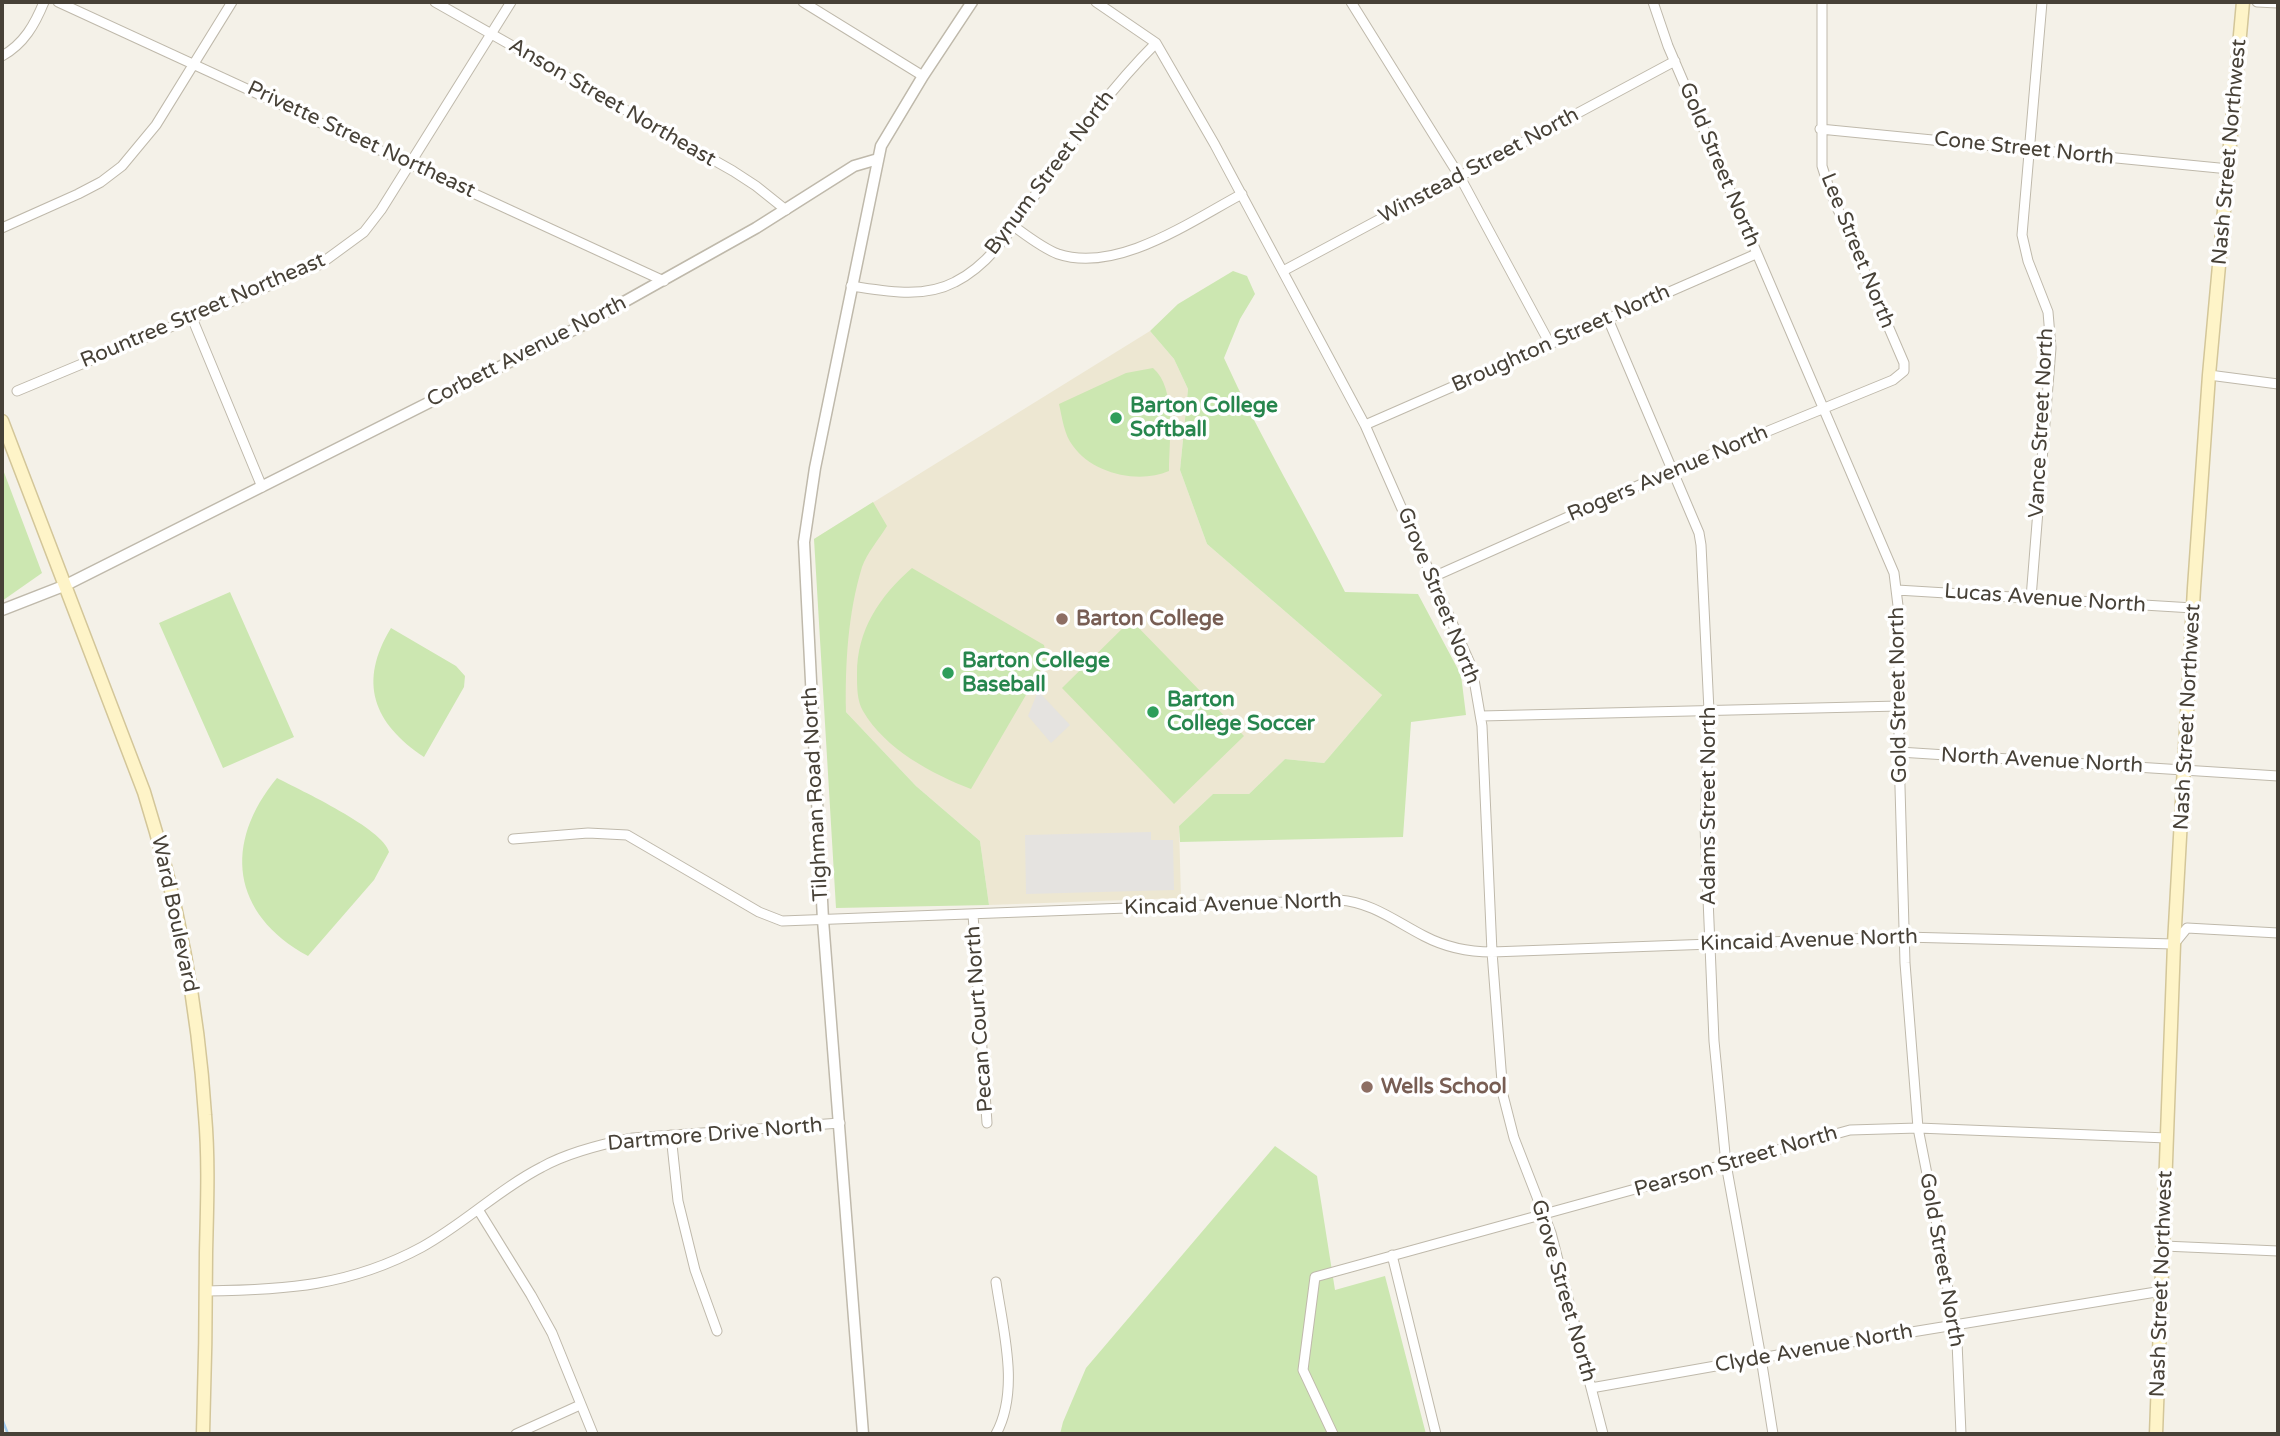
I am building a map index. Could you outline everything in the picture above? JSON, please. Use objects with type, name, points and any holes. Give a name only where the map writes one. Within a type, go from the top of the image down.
[{"type":"main road","name":"Nash Street Northwest","points":[[2156,1434],[2174,944],[2186,769],[2193,608],[2210,375],[2243,2]]},
{"type":"main road","name":"Ward Boulevard","points":[[2,421],[144,792],[161,847],[182,938],[194,1006],[206,1116],[208,1165],[203,1434]]},
{"type":"street","points":[[2,56],[28,34],[44,2]]},
{"type":"street","name":"Privette Street Northeast","points":[[58,2],[411,162],[664,281]]},
{"type":"street","points":[[2,228],[78,194],[113,174],[141,146],[156,125],[232,2]]},
{"type":"street","name":"Anson Street Northeast","points":[[435,2],[733,171],[786,210]]},
{"type":"street","name":"Rountree Street Northeast","points":[[17,391],[319,265],[352,242],[364,232],[381,210],[511,2]]},
{"type":"street","points":[[803,2],[923,76]]},
{"type":"street","points":[[878,159],[881,146],[972,2]]},
{"type":"street","name":"Grove Street North","points":[[1096,2],[1156,43],[1242,194],[1365,425],[1472,668],[1481,716],[1492,952],[1504,1101],[1521,1160],[1544,1213],[1603,1434]]},
{"type":"street","points":[[1351,2],[1460,177],[1550,344]]},
{"type":"street","name":"Gold Street North","points":[[1653,2],[1657,18],[1756,254],[1895,573],[1904,937],[1917,1128],[1954,1326],[1961,1434]]},
{"type":"street","name":"Lee Street North","points":[[1822,2],[1820,158],[1830,191],[1904,363],[1904,371]]},
{"type":"street","name":"Vance Street North","points":[[2031,598],[2051,348],[2048,312],[2028,261],[2022,235],[2042,2]]},
{"type":"street","points":[[2257,2],[2278,4]]},
{"type":"street","name":"Bynum Street North","points":[[851,286],[892,292],[940,288],[955,283],[986,260],[1103,101],[1126,72],[1156,43]]},
{"type":"street","name":"Winstead Street North","points":[[1283,271],[1675,61]]},
{"type":"street","name":"Cone Street North","points":[[1820,129],[2229,169]]},
{"type":"street","name":"Corbett Avenue North","points":[[2,610],[66,585],[581,326],[786,210],[854,166],[878,159]]},
{"type":"street","name":"Tilghman Road North","points":[[863,1434],[823,920],[804,542],[815,468],[878,159]]},
{"type":"street","points":[[1012,225],[1059,254],[1080,258],[1107,257],[1149,243],[1242,194]]},
{"type":"street","name":"Broughton Street North","points":[[1365,425],[1756,254]]},
{"type":"street","points":[[192,318],[262,487]]},
{"type":"street","name":"Adams Street North","points":[[1608,319],[1699,533],[1701,545],[1709,711],[1705,827],[1714,1041],[1726,1164],[1773,1434]]},
{"type":"street","name":"Rogers Avenue North","points":[[1433,577],[1673,470],[1893,380],[1904,371]]},
{"type":"street","points":[[2210,375],[2278,384]]},
{"type":"street","name":"Lucas Avenue North","points":[[1897,590],[2193,608]]},
{"type":"street","points":[[1481,716],[1899,706]]},
{"type":"street","name":"North Avenue North","points":[[1899,752],[2278,776]]},
{"type":"street","name":"Kincaid Avenue North","points":[[513,839],[588,832],[627,835],[782,921],[1358,901],[1426,937],[1474,952],[1904,937],[2174,944]]},
{"type":"street","name":"Pecan Court North","points":[[973,914],[987,1123]]},
{"type":"street","points":[[2174,944],[2187,928],[2278,933]]},
{"type":"street","name":"Dartmore Drive North","points":[[206,1291],[271,1290],[331,1282],[389,1263],[424,1246],[542,1167],[573,1154],[623,1140],[839,1123]]},
{"type":"street","name":"Pearson Street North","points":[[1333,1434],[1303,1370],[1315,1277],[1850,1130],[1917,1128],[2167,1138]]},
{"type":"street","points":[[671,1135],[681,1213],[695,1270],[717,1331]]},
{"type":"street","points":[[479,1211],[546,1322],[593,1434]]},
{"type":"street","points":[[2164,1246],[2278,1251]]},
{"type":"street","points":[[1392,1255],[1436,1434]]},
{"type":"street","points":[[996,1282],[1009,1381],[1006,1409],[996,1434]]},
{"type":"street","name":"Clyde Avenue North","points":[[1591,1388],[2162,1291]]},
{"type":"street","points":[[516,1434],[580,1405]]},
{"type":"shaded area","name":"Barton College","points":[[1150,331],[1174,359],[1188,389],[1180,470],[1207,544],[1382,695],[1324,763],[1285,759],[1249,794],[1213,794],[1179,826],[1181,898],[989,905],[980,841],[916,786],[846,712],[814,539]]},
{"type":"shaded area","points":[[1038,691],[1070,725],[1051,743],[1028,716]]},
{"type":"shaded area","points":[[1151,832],[1151,840],[1173,840],[1174,890],[1026,894],[1025,835]]},
{"type":"green space","points":[[1233,271],[1247,276],[1255,294],[1240,319],[1224,358],[1345,592],[1418,594],[1461,675],[1466,715],[1411,722],[1403,837],[1180,842],[1179,826],[1213,794],[1249,794],[1285,759],[1324,763],[1382,695],[1207,544],[1180,470],[1188,389],[1174,359],[1150,331],[1178,304]]},
{"type":"green space","name":"Barton College Softball","points":[[1153,368],[1161,377],[1169,402],[1169,471],[1144,477],[1131,476],[1104,470],[1092,464],[1067,437],[1059,404],[1126,373]]},
{"type":"green space","points":[[2,467],[42,573],[2,601]]},
{"type":"green space","points":[[873,502],[887,526],[864,562],[853,602],[848,639],[846,712],[916,786],[980,841],[989,905],[836,908],[814,539]]},
{"type":"green space","name":"Barton College Baseball","points":[[912,568],[1044,645],[1047,659],[971,789],[911,759],[872,725],[860,703],[857,684],[858,658],[866,629],[872,615],[889,591]]},
{"type":"green space","points":[[230,592],[294,737],[223,768],[159,623]]},
{"type":"green space","name":"Barton College Soccer","points":[[1131,620],[1244,736],[1174,804],[1062,688]]},
{"type":"green space","points":[[391,628],[456,666],[465,676],[464,687],[424,757],[393,730],[382,715],[376,700],[373,684],[375,666]]},
{"type":"green space","points":[[277,778],[373,832],[389,852],[374,880],[308,956],[282,939],[263,920],[250,898],[243,876],[243,852],[248,827]]},
{"type":"green space","points":[[1275,1146],[1317,1176],[1335,1290],[1385,1276],[1426,1434],[1060,1434],[1086,1368]]},
{"type":"waterway","points":[[2,1419],[8,1434]]},
{"type":"place","name":"Barton College Softball","points":[[1116,418]]},
{"type":"place","name":"Barton College","points":[[1062,619]]},
{"type":"place","name":"Barton College Baseball","points":[[948,673]]},
{"type":"place","name":"Barton College Soccer","points":[[1153,712]]},
{"type":"place","name":"Wells School","points":[[1367,1087]]}]
